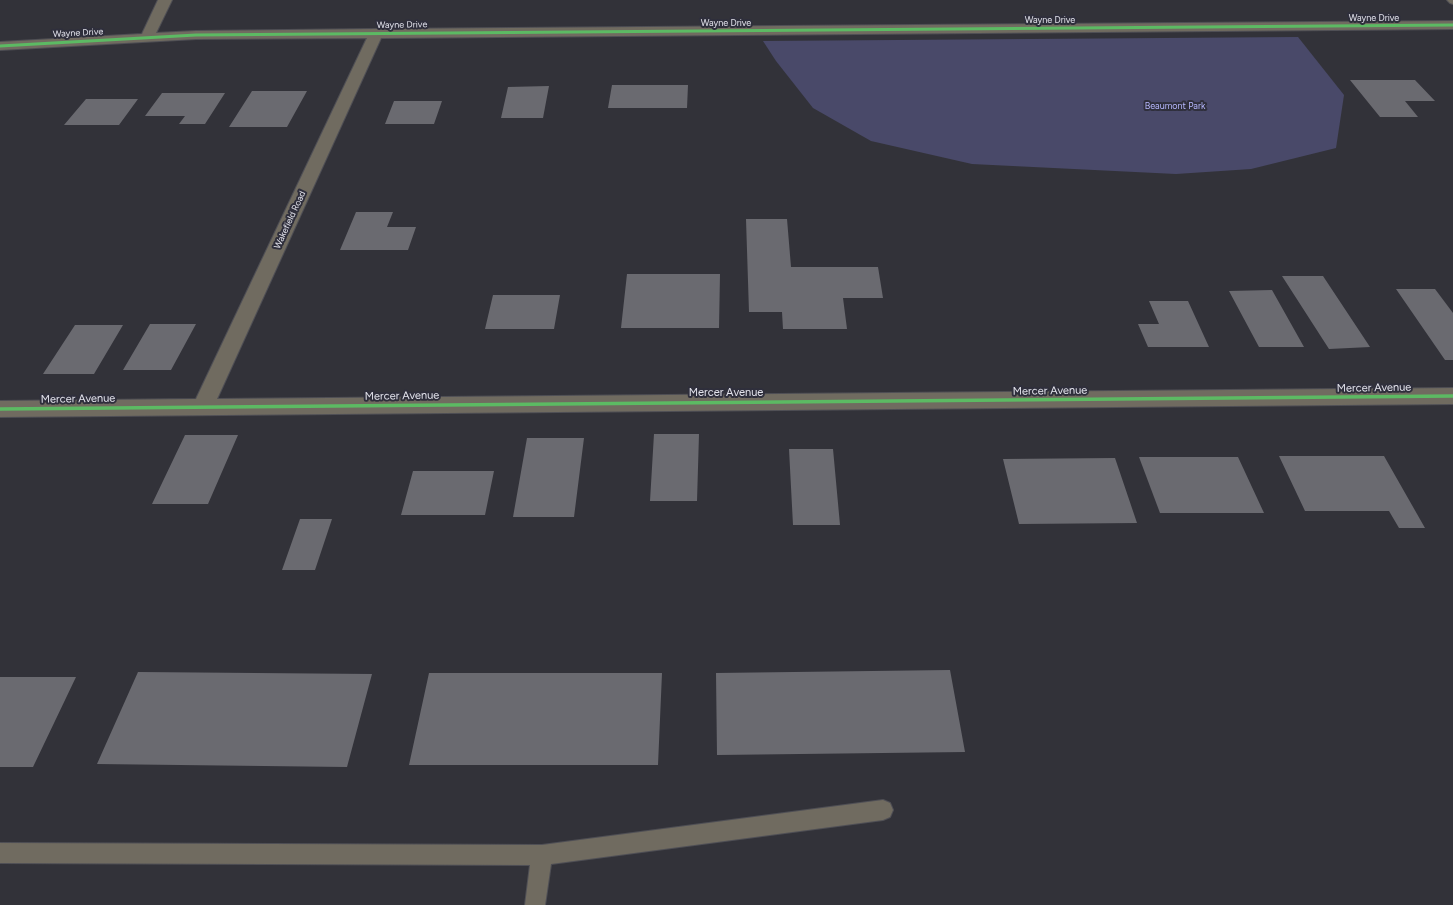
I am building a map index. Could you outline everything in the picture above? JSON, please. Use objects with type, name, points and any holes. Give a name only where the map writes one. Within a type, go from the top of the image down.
[{"type":"street","points":[[147,38],[164,0]]},
{"type":"street","name":"Wayne Drive","points":[[0,46],[196,35],[1453,25]]},
{"type":"street","name":"Wakefield Road","points":[[203,407],[342,111],[376,33]]},
{"type":"street","name":"Mercer Avenue","points":[[0,409],[1453,396]]},
{"type":"lane","points":[[0,853],[542,855],[883,810]]},
{"type":"lane","points":[[535,905],[542,855]]},
{"type":"green space","name":"Beaumont Park","points":[[1298,37],[1344,95],[1336,148],[1251,169],[1176,174],[972,164],[871,141],[813,108],[776,61],[763,41]]},
{"type":"building","points":[[1350,80],[1415,80],[1435,101],[1405,101],[1418,117],[1380,117]]},
{"type":"building","points":[[612,85],[688,85],[687,108],[608,108]]},
{"type":"building","points":[[549,86],[543,118],[501,118],[508,87]]},
{"type":"building","points":[[252,91],[307,91],[287,127],[229,127]]},
{"type":"building","points":[[162,93],[225,93],[205,124],[179,124],[185,116],[145,116]]},
{"type":"building","points":[[86,99],[138,99],[119,125],[64,125]]},
{"type":"building","points":[[394,101],[442,101],[434,124],[385,124]]},
{"type":"building","points":[[356,212],[393,212],[387,227],[416,227],[408,250],[340,250]]},
{"type":"building","points":[[746,219],[787,219],[791,267],[878,267],[883,298],[843,298],[847,329],[783,329],[782,312],[749,312]]},
{"type":"building","points":[[627,274],[720,274],[719,328],[621,328]]},
{"type":"building","points":[[1282,276],[1323,276],[1370,347],[1329,349]]},
{"type":"building","points":[[1396,289],[1435,289],[1453,313],[1453,360],[1445,360]]},
{"type":"building","points":[[1272,290],[1304,347],[1259,347],[1229,291]]},
{"type":"building","points":[[493,295],[560,295],[554,329],[485,329]]},
{"type":"building","points":[[1149,301],[1188,301],[1209,347],[1148,347],[1138,324],[1159,324]]},
{"type":"building","points":[[150,324],[196,324],[171,370],[123,370]]},
{"type":"building","points":[[75,325],[123,325],[94,374],[43,374]]},
{"type":"building","points":[[654,434],[699,434],[697,501],[650,501]]},
{"type":"building","points":[[185,435],[238,435],[208,504],[152,504]]},
{"type":"building","points":[[527,438],[584,438],[574,517],[513,517]]},
{"type":"building","points":[[789,449],[833,449],[840,525],[793,525]]},
{"type":"building","points":[[1279,456],[1384,456],[1425,528],[1399,528],[1389,511],[1305,511]]},
{"type":"building","points":[[1139,457],[1238,457],[1264,513],[1160,513]]},
{"type":"building","points":[[1115,458],[1137,523],[1019,524],[1003,459]]},
{"type":"building","points":[[413,471],[494,471],[485,515],[401,515]]},
{"type":"building","points":[[300,519],[332,519],[315,570],[282,570]]},
{"type":"building","points":[[950,670],[965,752],[717,755],[716,673]]},
{"type":"building","points":[[138,672],[372,674],[347,767],[97,764]]},
{"type":"building","points":[[429,673],[662,673],[658,765],[409,765]]},
{"type":"building","points":[[0,677],[76,677],[33,767],[0,767]]},
{"type":"cycle path","points":[[0,46],[196,35],[1453,25]]},
{"type":"cycle path","points":[[0,409],[1453,396]]}]
